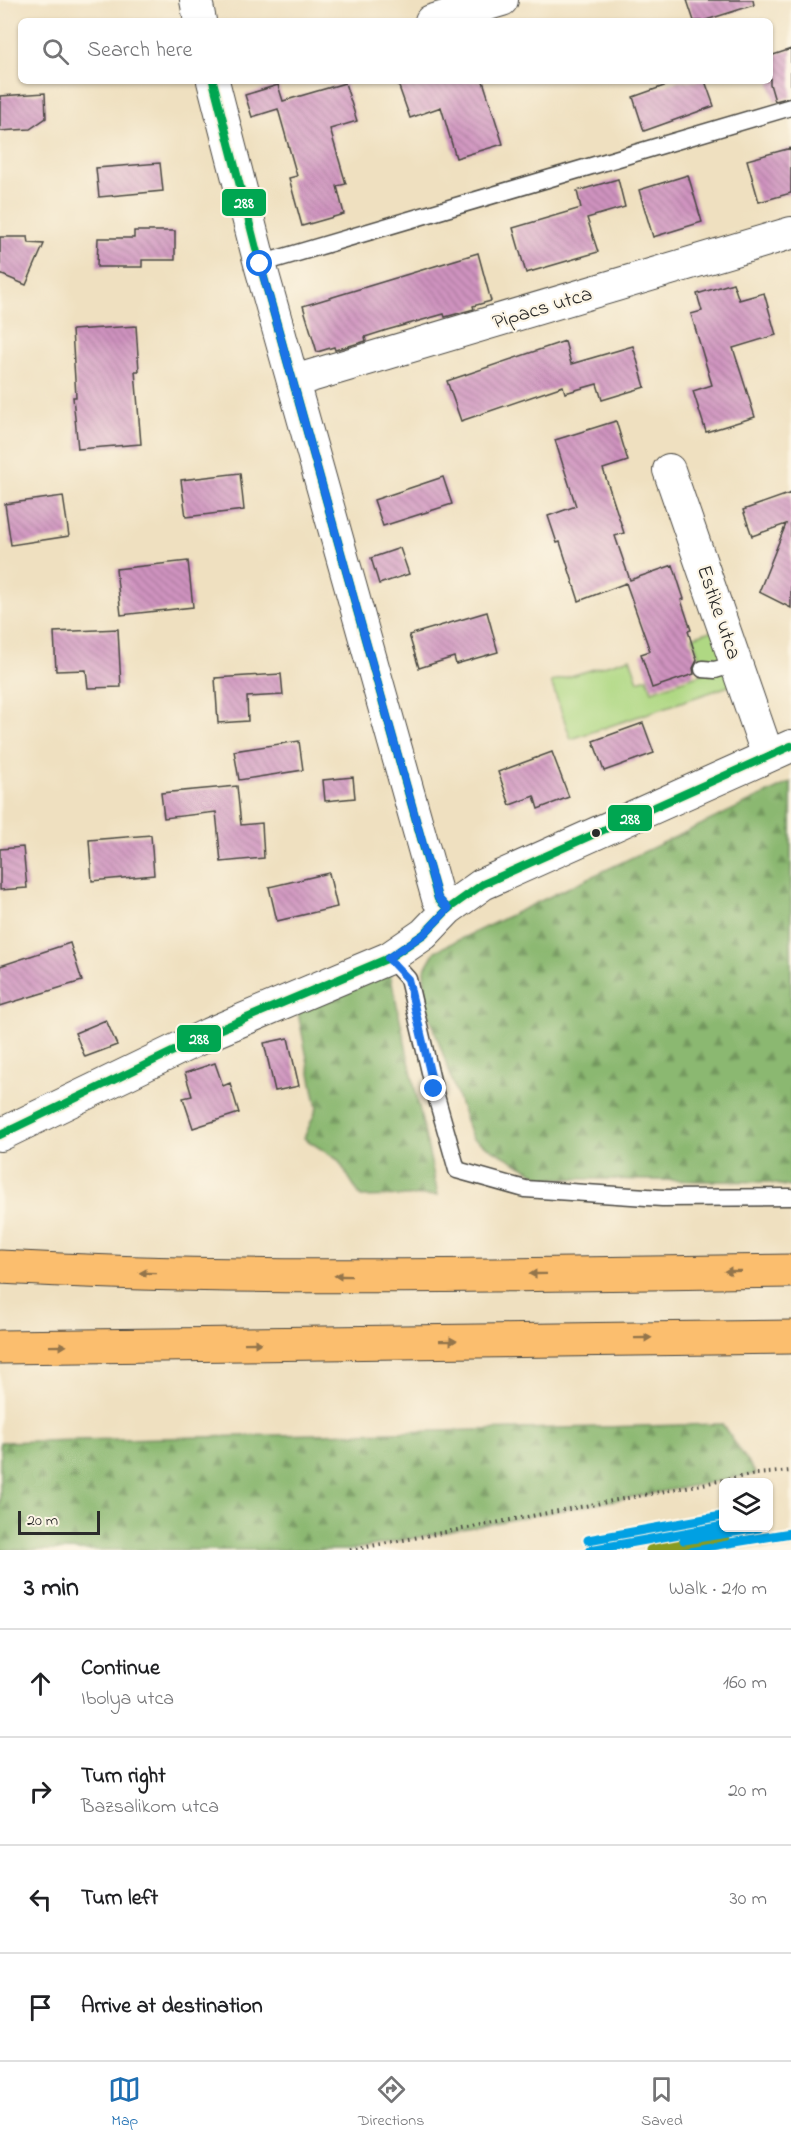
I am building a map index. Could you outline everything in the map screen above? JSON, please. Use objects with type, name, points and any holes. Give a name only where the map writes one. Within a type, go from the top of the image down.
[{"type":"highway","points":[[0,1267],[96,1273],[358,1276],[791,1271]]},
{"type":"highway","points":[[0,1347],[791,1336]]},
{"type":"street","points":[[196,0],[199,18]]},
{"type":"street","points":[[441,18],[502,0]]},
{"type":"street","points":[[218,84],[260,264],[438,898],[448,909]]},
{"type":"street","name":"Pipacs utca","points":[[294,381],[791,232]]},
{"type":"street","name":"Estike utca","points":[[669,470],[738,663],[780,751]]},
{"type":"street","points":[[0,1135],[208,1034],[388,958],[424,934],[448,909],[483,884],[780,751]]},
{"type":"lane","points":[[260,264],[791,107]]},
{"type":"lane","points":[[704,669],[715,670],[738,663]]},
{"type":"lane","points":[[388,958],[408,979],[434,1089],[457,1170],[525,1189],[662,1198],[791,1197]]},
{"type":"path","points":[[350,1550],[756,1474],[791,1471]]},
{"type":"green space","points":[[714,630],[732,685],[571,739],[551,682],[630,658],[638,681],[647,678],[652,691],[704,673],[693,637]]},
{"type":"green space","points":[[791,782],[791,1187],[765,1182],[543,1178],[472,1138],[426,1005],[424,970],[435,951]]},
{"type":"green space","points":[[390,973],[438,1195],[361,1197],[338,1160],[304,1138],[317,1108],[298,1013]]},
{"type":"green space","points":[[722,1424],[756,1474],[719,1478],[719,1481],[350,1550],[0,1550],[0,1442]]},
{"type":"building","points":[[687,0],[753,0],[754,5],[713,18],[693,18]]},
{"type":"building","points":[[791,49],[791,97],[775,101],[770,84],[773,84],[773,55]]},
{"type":"building","points":[[345,84],[357,121],[330,129],[346,184],[337,186],[344,214],[302,226],[289,178],[297,176],[278,109],[252,117],[245,95],[278,85],[283,101]]},
{"type":"building","points":[[398,84],[484,84],[503,144],[456,158],[441,107],[410,118]]},
{"type":"building","points":[[670,84],[706,84],[714,106],[644,131],[633,97]]},
{"type":"building","points":[[45,93],[46,118],[30,129],[0,131],[0,96]]},
{"type":"building","points":[[791,148],[791,193],[759,202],[747,160]]},
{"type":"building","points":[[160,163],[163,191],[99,197],[96,168]]},
{"type":"building","points":[[688,175],[702,222],[653,237],[639,190]]},
{"type":"building","points":[[618,179],[625,207],[587,218],[598,252],[526,273],[513,228],[581,208],[577,191]]},
{"type":"building","points":[[134,231],[175,231],[175,260],[142,260],[142,267],[97,267],[98,238],[134,238]]},
{"type":"building","points":[[0,237],[28,237],[29,243],[44,244],[26,285],[0,274]]},
{"type":"building","points":[[478,253],[491,301],[473,306],[474,309],[445,317],[444,314],[365,337],[366,341],[335,350],[334,347],[317,352],[303,306]]},
{"type":"building","points":[[733,283],[739,300],[764,293],[776,335],[733,348],[755,417],[706,432],[693,391],[712,385],[691,314],[702,311],[697,294]]},
{"type":"building","points":[[136,326],[139,371],[135,371],[141,444],[78,449],[73,397],[76,397],[72,330]]},
{"type":"building","points":[[565,341],[571,364],[633,346],[645,387],[602,400],[597,384],[565,393],[563,386],[461,421],[447,381]]},
{"type":"building","points":[[616,421],[628,461],[603,469],[624,533],[615,536],[630,580],[673,565],[684,599],[681,600],[691,630],[688,631],[697,660],[693,668],[694,674],[652,688],[641,654],[650,651],[626,583],[579,601],[560,542],[557,543],[548,516],[576,506],[555,440]]},
{"type":"building","points":[[240,473],[244,510],[186,517],[181,480]]},
{"type":"building","points":[[443,477],[452,504],[383,526],[374,500]]},
{"type":"building","points":[[791,493],[791,608],[759,592],[786,524],[752,536],[743,510]]},
{"type":"building","points":[[63,496],[69,536],[11,545],[5,504]]},
{"type":"building","points":[[400,548],[409,574],[379,584],[371,558]]},
{"type":"building","points":[[188,561],[193,607],[121,615],[116,569]]},
{"type":"building","points":[[487,612],[498,652],[456,664],[454,657],[419,668],[409,635]]},
{"type":"building","points":[[118,629],[121,687],[88,688],[86,670],[56,671],[54,632]]},
{"type":"building","points":[[281,674],[283,695],[247,697],[248,721],[218,723],[215,678]]},
{"type":"building","points":[[643,723],[654,753],[604,771],[593,741]]},
{"type":"building","points":[[299,741],[303,770],[239,780],[234,751]]},
{"type":"building","points":[[552,752],[569,797],[538,809],[534,796],[510,805],[498,772]]},
{"type":"building","points":[[353,777],[355,798],[325,801],[323,780]]},
{"type":"building","points":[[237,786],[241,825],[262,823],[264,858],[221,862],[216,812],[164,818],[161,793]]},
{"type":"building","points":[[151,835],[154,875],[92,881],[89,840]]},
{"type":"building","points":[[23,847],[27,888],[0,890],[0,849]]},
{"type":"building","points":[[329,873],[337,907],[277,921],[269,887]]},
{"type":"building","points":[[70,943],[82,981],[0,1006],[0,966]]},
{"type":"building","points":[[106,1020],[117,1045],[85,1057],[75,1033]]},
{"type":"building","points":[[288,1038],[299,1086],[275,1091],[264,1043]]},
{"type":"building","points":[[215,1063],[223,1086],[230,1083],[239,1113],[193,1128],[183,1098],[192,1096],[185,1073]]},
{"type":"transit line","name":"288","points":[[214,84],[260,264],[438,899],[448,909]]},
{"type":"transit line","name":"288","points":[[0,1135],[209,1034],[389,958],[424,934],[448,909],[483,884],[791,746]]},
{"type":"transit line","points":[[588,1540],[719,1517]]},
{"type":"transit line","points":[[590,1550],[719,1527]]},
{"type":"transit line","points":[[684,1540],[734,1532]]},
{"type":"transit line","points":[[686,1550],[791,1533]]},
{"type":"transit line","points":[[650,1550],[726,1536]]},
{"type":"route","points":[[260,264],[438,898],[448,909],[424,934],[388,958],[408,979],[434,1089]]}]
